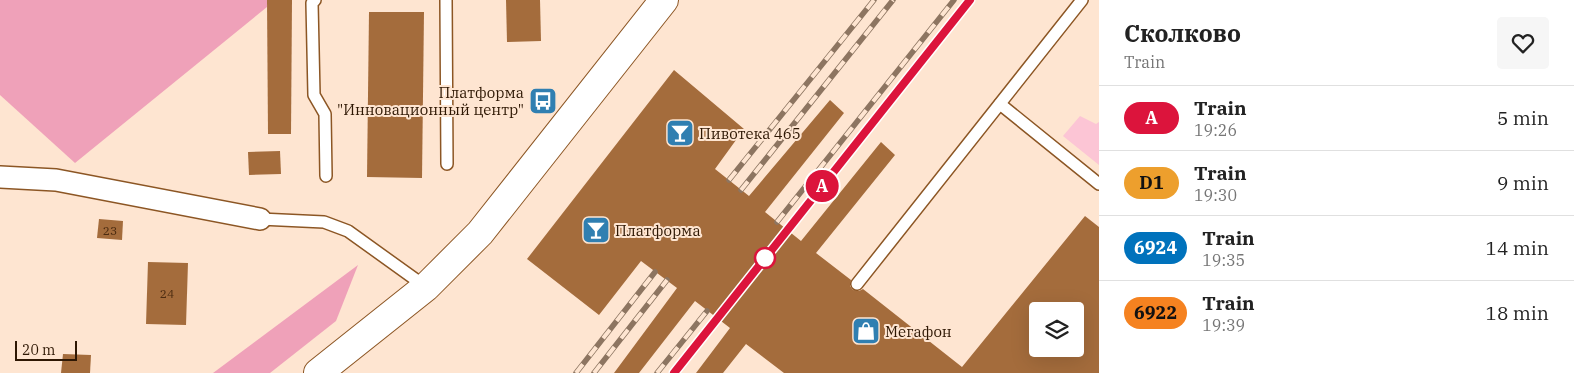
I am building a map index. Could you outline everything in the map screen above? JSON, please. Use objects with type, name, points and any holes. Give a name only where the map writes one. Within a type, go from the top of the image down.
[{"type":"street","points":[[318,373],[426,287],[480,234],[658,2]]},
{"type":"street","points":[[0,177],[56,180],[260,220]]},
{"type":"lane","points":[[315,0],[312,3],[314,95],[325,114],[326,176]]},
{"type":"lane","points":[[446,0],[447,164]]},
{"type":"lane","points":[[857,284],[1082,0]]},
{"type":"lane","points":[[1000,104],[1099,184]]},
{"type":"lane","points":[[260,220],[324,222],[348,231],[426,287]]},
{"type":"shaded area","points":[[0,0],[267,0],[267,7],[75,163],[0,95]]},
{"type":"shaded area","points":[[1080,116],[1096,124],[1099,122],[1099,165],[1063,136]]},
{"type":"shaded area","points":[[358,265],[336,321],[270,373],[213,373]]},
{"type":"building","points":[[267,0],[292,0],[291,134],[268,134]]},
{"type":"building","points":[[506,0],[540,0],[541,41],[507,42]]},
{"type":"building","points":[[369,12],[424,12],[422,178],[367,177]]},
{"type":"building","points":[[674,70],[744,129],[715,169],[749,196],[830,100],[844,113],[765,212],[801,241],[881,142],[895,155],[816,253],[851,280],[850,286],[853,290],[859,291],[863,289],[962,367],[1085,216],[1099,227],[1099,373],[784,373],[746,344],[723,373],[696,373],[730,328],[695,301],[639,373],[614,373],[677,288],[641,261],[599,315],[527,259]]},
{"type":"building","points":[[280,151],[281,174],[249,175],[248,152]]},
{"type":"building","points":[[99,219],[123,221],[122,240],[97,238]]},
{"type":"building","points":[[148,262],[188,263],[186,325],[146,324]]},
{"type":"building","points":[[63,354],[91,355],[90,373],[61,373]]},
{"type":"railway","points":[[729,180],[874,0]]},
{"type":"railway","points":[[741,190],[893,0]]},
{"type":"railway","points":[[777,222],[954,0]]},
{"type":"railway","points":[[787,230],[970,0]]},
{"type":"railway","points":[[576,373],[655,272]]},
{"type":"railway","points":[[594,373],[667,280]]},
{"type":"railway","points":[[657,373],[707,311]]},
{"type":"railway","points":[[674,373],[717,319]]},
{"type":"train","name":"A","points":[[674,373],[970,0]]},
{"type":"place","name":"Платформа \"Инновационный центр\"","points":[[543,101]]},
{"type":"place","name":"Пивотека 465","points":[[680,133]]},
{"type":"place","name":"Платформа","points":[[596,230]]},
{"type":"place","name":"Мегафон","points":[[866,331]]}]
